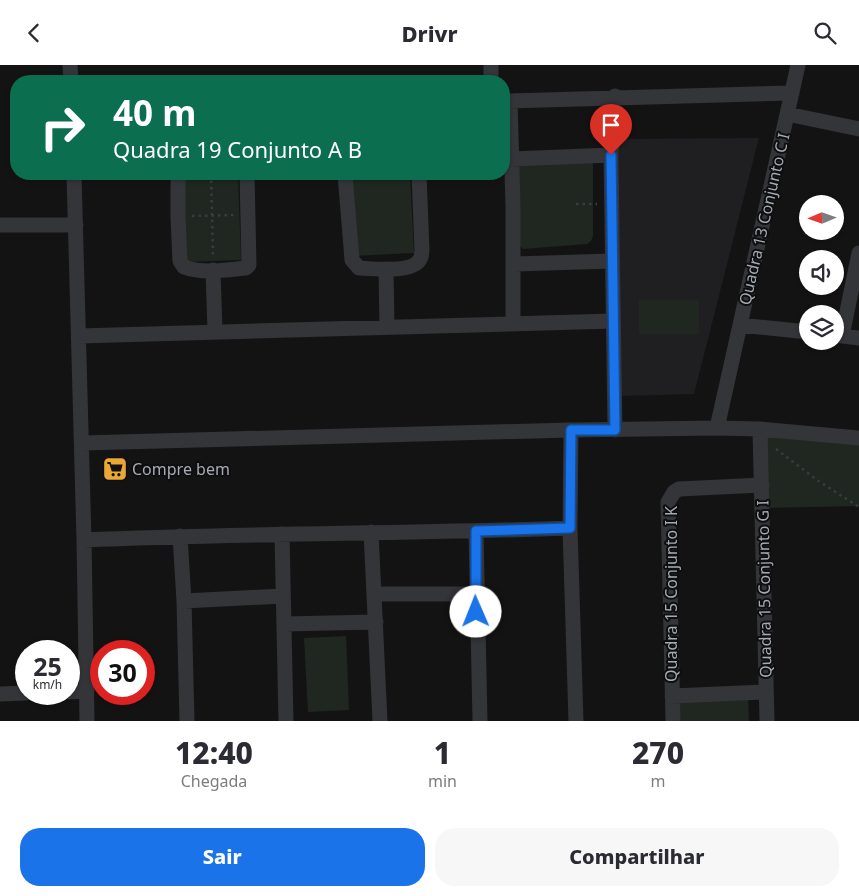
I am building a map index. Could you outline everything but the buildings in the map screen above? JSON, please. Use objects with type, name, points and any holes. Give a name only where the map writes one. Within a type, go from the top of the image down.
[{"type":"street","name":"Quadra 13 Conjunto C I","points":[[717,428],[798,65]]},
{"type":"street","points":[[510,101],[792,93]]},
{"type":"street","points":[[615,430],[611,155],[616,97]]},
{"type":"street","points":[[787,114],[859,129]]},
{"type":"street","points":[[510,136],[514,263],[513,323]]},
{"type":"street","points":[[512,159],[611,155]]},
{"type":"street","points":[[74,180],[82,443],[87,721]]},
{"type":"street","points":[[178,180],[180,261],[184,267],[193,270],[246,269],[249,265],[247,180]]},
{"type":"street","points":[[345,180],[352,260],[359,268],[386,269],[414,266],[420,259],[422,251],[419,180]]},
{"type":"street","points":[[0,225],[76,225]]},
{"type":"street","points":[[844,312],[859,253]]},
{"type":"street","points":[[514,263],[612,261]]},
{"type":"street","points":[[386,269],[387,327]]},
{"type":"street","points":[[213,270],[214,332]]},
{"type":"street","points":[[79,336],[614,321]]},
{"type":"street","points":[[740,325],[799,331]]},
{"type":"street","points":[[844,336],[859,338]]},
{"type":"street","points":[[82,443],[717,428],[760,433],[859,438]]},
{"type":"street","points":[[571,430],[570,528],[576,721]]},
{"type":"street","name":"Quadra 15 Conjunto G I","points":[[760,433],[767,721]]},
{"type":"street","name":"Quadra 15 Conjunto I K","points":[[673,721],[668,502],[674,492],[679,489],[762,485]]},
{"type":"street","points":[[84,540],[180,536],[570,528]]},
{"type":"street","points":[[476,531],[480,721]]},
{"type":"street","points":[[371,532],[380,721]]},
{"type":"street","points":[[282,534],[286,721]]},
{"type":"street","points":[[180,536],[184,601],[187,721]]},
{"type":"street","points":[[374,594],[476,594]]},
{"type":"street","points":[[184,601],[283,596]]},
{"type":"street","points":[[284,624],[376,622]]},
{"type":"street","points":[[80,691],[87,691]]},
{"type":"street","points":[[672,696],[766,692]]},
{"type":"street","points":[[0,694],[15,693]]},
{"type":"path","points":[[211,180],[213,270]]},
{"type":"path","points":[[576,204],[612,203]]},
{"type":"path","points":[[178,217],[249,214]]},
{"type":"path","points":[[760,433],[817,480],[859,507]]},
{"type":"shaded area","points":[[759,138],[694,394],[620,396],[618,139]]},
{"type":"shaded area","points":[[517,161],[593,161],[593,236],[591,241],[587,244],[523,249],[519,245]]},
{"type":"shaded area","points":[[181,180],[238,180],[241,260],[185,262]]},
{"type":"shaded area","points":[[349,180],[410,180],[414,253],[353,256]]},
{"type":"shaded area","points":[[639,300],[699,300],[699,334],[639,334]]},
{"type":"shaded area","points":[[764,433],[859,440],[859,506],[766,508]]},
{"type":"shaded area","points":[[346,636],[349,710],[308,712],[304,638]]},
{"type":"shaded area","points":[[748,697],[749,721],[678,721],[677,701]]},
{"type":"place","name":"Compre bem","points":[[115,469]]},
{"type":"route","points":[[476,612],[476,531],[570,528],[571,430],[615,430],[611,155]]}]
